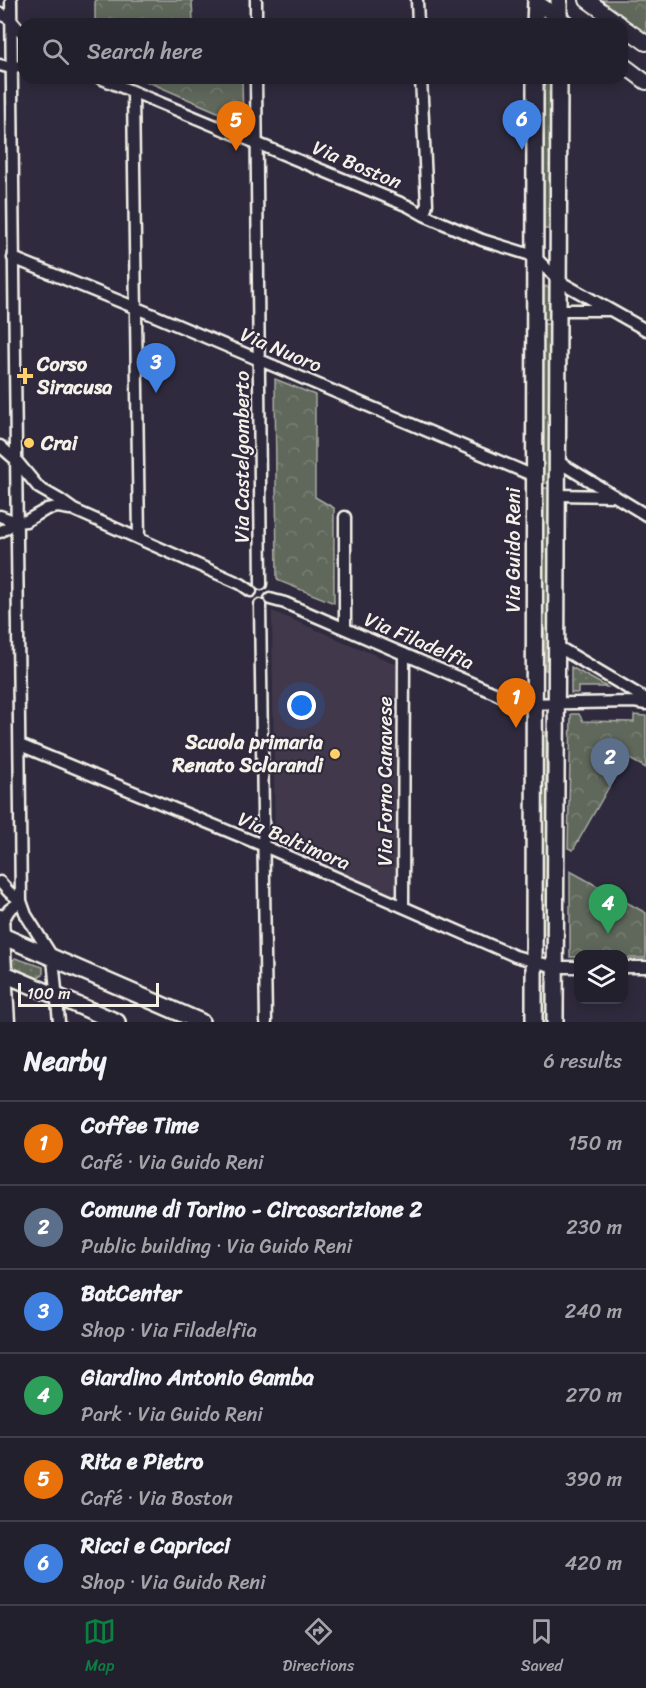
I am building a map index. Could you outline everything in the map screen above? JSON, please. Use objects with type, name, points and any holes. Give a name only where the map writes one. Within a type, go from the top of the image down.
[{"type":"main road","points":[[559,0],[561,18]]},
{"type":"main road","points":[[534,1],[535,18]]},
{"type":"main road","name":"Via Guido Reni","points":[[534,1022],[535,84]]},
{"type":"main road","points":[[555,1022],[559,84]]},
{"type":"main road","points":[[1,928],[53,958],[201,1022]]},
{"type":"main road","points":[[1,928],[6,1022]]},
{"type":"main road","points":[[2,973],[56,995],[109,1021]]},
{"type":"street","points":[[11,0],[21,901],[26,915],[53,958],[59,1022]]},
{"type":"street","points":[[256,0],[256,18]]},
{"type":"street","points":[[417,0],[418,18]]},
{"type":"street","points":[[587,0],[611,18]]},
{"type":"street","points":[[534,1],[557,18]]},
{"type":"street","points":[[0,13],[11,20],[18,29]]},
{"type":"street","points":[[628,30],[646,43]]},
{"type":"street","points":[[0,64],[11,68],[18,66]]},
{"type":"street","points":[[628,69],[646,82]]},
{"type":"street","name":"Via Boston","points":[[115,84],[408,206],[423,215],[482,240],[534,256],[559,281],[646,330]]},
{"type":"street","name":"Via Castelgomberto","points":[[256,84],[261,584]]},
{"type":"street","points":[[421,84],[428,204],[423,215]]},
{"type":"street","points":[[134,92],[139,539]]},
{"type":"street","name":"Via Nuoro","points":[[14,258],[136,307],[534,476]]},
{"type":"street","points":[[558,310],[610,310]]},
{"type":"street","points":[[0,446],[15,459],[39,488],[74,510],[241,584],[251,591],[253,601],[265,602]]},
{"type":"street","points":[[557,461],[646,514]]},
{"type":"street","points":[[557,495],[614,496]]},
{"type":"street","points":[[0,516],[16,522],[26,521],[52,507],[74,510]]},
{"type":"street","points":[[345,517],[345,629]]},
{"type":"street","points":[[0,532],[16,522]]},
{"type":"street","points":[[251,591],[256,585],[261,584],[271,590],[265,602],[266,1022]]},
{"type":"street","name":"Via Filadelfia","points":[[265,602],[285,603],[514,702],[534,704],[634,702],[646,704]]},
{"type":"street","points":[[557,646],[646,699]]},
{"type":"street","name":"Via Forno Canavese","points":[[403,907],[404,654]]},
{"type":"street","name":"Via Baltimora","points":[[20,745],[264,846],[515,956],[555,967]]},
{"type":"street","points":[[0,882],[21,901]]},
{"type":"street","points":[[1,928],[9,910],[21,901]]},
{"type":"street","points":[[555,967],[574,967]]},
{"type":"street","points":[[628,967],[646,967]]},
{"type":"shaded area","name":"Scuola primaria Renato Sclarandi","points":[[272,611],[396,664],[395,896],[275,843]]},
{"type":"green space","points":[[95,0],[192,0],[193,18],[95,18]]},
{"type":"green space","points":[[598,0],[646,0],[646,34],[628,21],[628,18],[623,18]]},
{"type":"green space","points":[[153,84],[242,84],[243,123]]},
{"type":"green space","points":[[543,84],[552,84],[551,229],[542,229]]},
{"type":"green space","points":[[546,286],[551,291],[551,319],[541,319],[541,291]]},
{"type":"green space","points":[[541,324],[551,324],[551,483],[541,483]]},
{"type":"green space","points":[[275,379],[315,395],[315,497],[334,508],[334,603],[279,581],[277,578]]},
{"type":"green space","points":[[541,488],[551,488],[550,670],[545,670],[545,636],[540,609]]},
{"type":"green space","points":[[571,667],[607,687],[578,687],[578,693],[571,693]]},
{"type":"green space","points":[[571,714],[579,714],[583,721],[634,722],[634,715],[646,716],[646,768],[626,757],[573,850],[568,848]]},
{"type":"green space","points":[[539,732],[546,732],[546,785],[550,809],[549,934],[543,934],[543,896],[539,880]]},
{"type":"green space","points":[[570,871],[646,913],[646,958],[628,958],[628,950],[574,950],[574,957],[570,957]]},
{"type":"green space","points":[[15,958],[43,967],[43,975],[38,978],[12,968],[10,964]]},
{"type":"green space","points":[[539,986],[549,986],[549,1022],[539,1022]]},
{"type":"place","name":"Ricci e Capricci","points":[[522,150]]},
{"type":"place","name":"Rita e Pietro","points":[[236,151]]},
{"type":"place","name":"Corso Siracusa","points":[[25,376]]},
{"type":"place","name":"BatCenter","points":[[156,393]]},
{"type":"place","name":"Crai","points":[[29,443]]},
{"type":"place","name":"Coffee Time","points":[[516,728]]},
{"type":"place","name":"Scuola primaria Renato Sclarandi","points":[[335,754]]},
{"type":"place","name":"Comune di Torino - Circoscrizione 2","points":[[610,788]]},
{"type":"place","name":"Giardino Antonio Gamba","points":[[608,934]]}]
